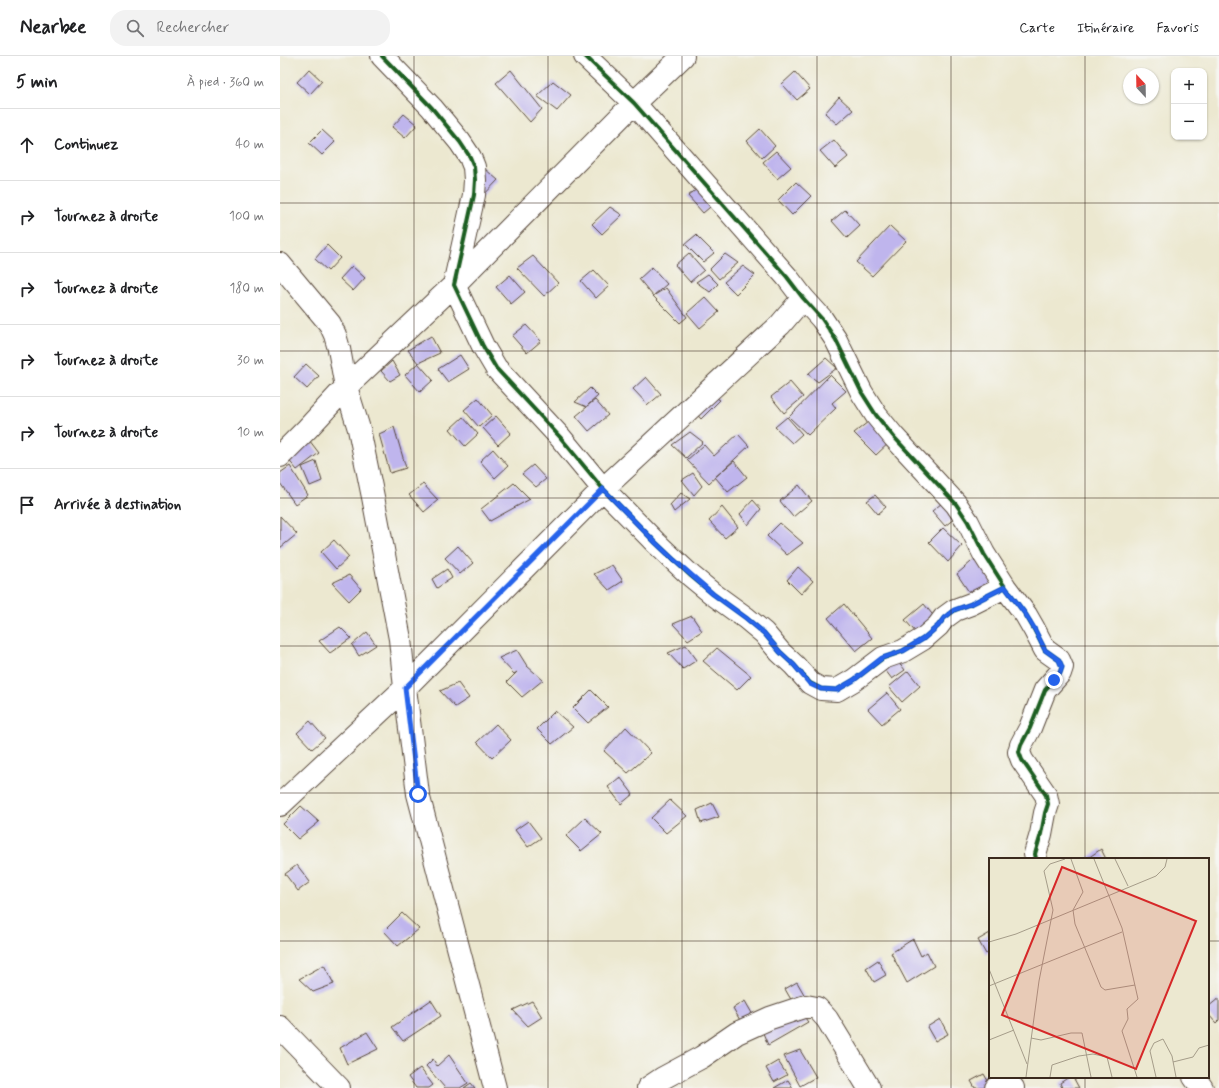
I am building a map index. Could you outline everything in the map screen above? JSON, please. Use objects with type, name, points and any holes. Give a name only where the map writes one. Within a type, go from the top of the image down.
[{"type":"street","points":[[382,56],[432,108],[460,142],[474,167],[474,195],[454,285],[483,346],[496,368],[560,437],[603,489],[656,543],[713,594],[764,633],[810,684],[821,689],[837,690],[854,680],[882,658],[903,651],[923,639],[954,610],[971,604],[1005,587]]},
{"type":"street","points":[[585,56],[634,103],[822,319],[836,340],[862,393],[876,415],[894,437],[956,504],[968,522],[984,554],[1005,587],[1026,615],[1045,650],[1059,660],[1062,667],[1060,673],[1045,690],[1019,752],[1022,760],[1046,796],[1048,804],[1035,854],[1036,858]]},
{"type":"street","points":[[280,456],[308,429],[346,387],[454,285],[634,103],[683,56]]},
{"type":"street","points":[[280,264],[330,324],[339,349],[346,387],[359,429],[400,639],[418,794],[495,1088]]},
{"type":"street","points":[[280,805],[405,688],[603,489],[780,325],[803,298]]},
{"type":"street","points":[[648,1088],[663,1078],[702,1057],[737,1033],[770,1018],[806,1006],[817,1008],[827,1018],[869,1088]]},
{"type":"street","points":[[280,1027],[339,1088]]},
{"type":"street","points":[[1195,1078],[1202,1088]]},
{"type":"street","points":[[996,1088],[1013,1088]]},
{"type":"building","points":[[309,69],[322,81],[310,94],[297,82]]},
{"type":"building","points":[[511,70],[542,109],[530,122],[496,83]]},
{"type":"building","points":[[795,72],[810,89],[797,100],[782,84]]},
{"type":"building","points":[[553,81],[571,95],[557,111],[537,96]]},
{"type":"building","points":[[839,97],[853,110],[837,124],[825,113]]},
{"type":"building","points":[[404,114],[417,125],[405,138],[392,127]]},
{"type":"building","points":[[760,129],[775,146],[762,158],[747,141]]},
{"type":"building","points":[[322,130],[335,142],[322,155],[309,143]]},
{"type":"building","points":[[834,140],[848,157],[835,168],[820,151]]},
{"type":"building","points":[[776,151],[791,167],[777,179],[763,162]]},
{"type":"building","points":[[479,164],[498,180],[481,198],[463,182]]},
{"type":"building","points":[[796,182],[811,196],[792,215],[778,200]]},
{"type":"building","points":[[702,185],[716,202],[703,213],[688,196]]},
{"type":"building","points":[[610,207],[622,215],[602,234],[592,224]]},
{"type":"building","points":[[845,210],[860,226],[847,238],[832,221]]},
{"type":"building","points":[[890,226],[906,241],[872,276],[856,262]]},
{"type":"building","points":[[696,235],[714,253],[703,262],[685,244]]},
{"type":"building","points":[[327,245],[340,258],[328,271],[315,259]]},
{"type":"building","points":[[689,253],[704,270],[690,282],[675,265]]},
{"type":"building","points":[[725,254],[738,263],[719,279],[710,269]]},
{"type":"building","points":[[533,256],[558,283],[544,296],[517,268]]},
{"type":"building","points":[[352,266],[365,278],[353,291],[340,279]]},
{"type":"building","points":[[743,266],[755,275],[736,294],[724,282]]},
{"type":"building","points":[[652,267],[667,284],[653,296],[639,279]]},
{"type":"building","points":[[594,270],[609,286],[596,298],[581,281]]},
{"type":"building","points":[[708,274],[718,284],[710,292],[696,282]]},
{"type":"building","points":[[510,275],[525,292],[511,304],[496,287]]},
{"type":"building","points":[[666,288],[687,317],[680,323],[653,296]]},
{"type":"building","points":[[705,297],[719,312],[700,328],[687,313]]},
{"type":"building","points":[[526,325],[541,341],[527,353],[512,336]]},
{"type":"building","points":[[431,336],[440,353],[418,363],[408,350]]},
{"type":"building","points":[[460,355],[469,369],[448,382],[438,369]]},
{"type":"building","points":[[826,358],[837,368],[818,382],[808,374]]},
{"type":"building","points":[[392,361],[400,375],[390,381],[381,371]]},
{"type":"building","points":[[418,363],[433,380],[420,392],[405,375]]},
{"type":"building","points":[[306,364],[319,376],[307,389],[294,377]]},
{"type":"building","points":[[830,375],[846,391],[832,403],[836,408],[808,435],[789,417]]},
{"type":"building","points":[[646,377],[661,394],[648,405],[633,389]]},
{"type":"building","points":[[790,382],[803,397],[784,413],[771,397]]},
{"type":"building","points":[[590,388],[598,396],[587,406],[595,400],[608,415],[589,431],[576,416],[587,407],[575,402]]},
{"type":"building","points":[[710,394],[720,400],[701,419],[694,411]]},
{"type":"building","points":[[478,398],[492,415],[479,427],[464,410]]},
{"type":"building","points":[[496,416],[511,433],[498,445],[483,428]]},
{"type":"building","points":[[463,417],[478,434],[465,446],[450,429]]},
{"type":"building","points":[[787,417],[802,434],[792,443],[775,427]]},
{"type":"building","points":[[873,418],[892,440],[876,455],[854,433]]},
{"type":"building","points":[[394,427],[406,468],[390,473],[379,434]]},
{"type":"building","points":[[690,432],[703,442],[686,458],[672,445]]},
{"type":"building","points":[[738,434],[749,446],[709,483],[687,460],[704,445],[714,456]]},
{"type":"building","points":[[306,436],[319,453],[297,470],[287,458]]},
{"type":"building","points":[[493,449],[508,466],[495,478],[480,461]]},
{"type":"building","points":[[316,461],[322,481],[310,486],[302,467]]},
{"type":"building","points":[[734,461],[747,477],[728,492],[715,477]]},
{"type":"building","points":[[533,465],[546,479],[536,487],[522,474]]},
{"type":"building","points":[[290,466],[308,495],[295,504],[280,483],[280,473]]},
{"type":"building","points":[[693,473],[702,486],[694,495],[682,480]]},
{"type":"building","points":[[514,483],[530,499],[490,521],[481,509]]},
{"type":"building","points":[[423,484],[438,500],[424,512],[409,495]]},
{"type":"building","points":[[799,485],[812,501],[793,517],[780,501]]},
{"type":"building","points":[[681,493],[690,499],[674,512],[670,505]]},
{"type":"building","points":[[875,495],[886,507],[878,514],[867,501]]},
{"type":"building","points":[[951,496],[964,511],[945,526],[932,511]]},
{"type":"building","points":[[753,500],[761,509],[748,525],[740,514]]},
{"type":"building","points":[[722,507],[738,527],[725,538],[709,521]]},
{"type":"building","points":[[280,516],[297,534],[280,548]]},
{"type":"building","points":[[780,523],[803,543],[787,555],[767,536]]},
{"type":"building","points":[[943,528],[962,546],[948,562],[929,542]]},
{"type":"building","points":[[334,540],[349,557],[336,569],[321,552]]},
{"type":"building","points":[[458,546],[473,563],[460,574],[445,558]]},
{"type":"building","points":[[978,556],[993,584],[971,595],[957,574]]},
{"type":"building","points":[[612,565],[623,581],[609,590],[594,574]]},
{"type":"building","points":[[798,567],[813,581],[801,594],[787,580]]},
{"type":"building","points":[[447,569],[452,578],[437,588],[432,579]]},
{"type":"building","points":[[349,575],[361,589],[349,601],[332,583]]},
{"type":"building","points":[[844,604],[872,638],[856,651],[828,618]]},
{"type":"building","points":[[924,604],[936,619],[918,635],[905,620]]},
{"type":"building","points":[[692,616],[702,631],[688,640],[673,624]]},
{"type":"building","points":[[340,627],[351,638],[330,653],[319,641]]},
{"type":"building","points":[[367,632],[376,645],[359,656],[352,645]]},
{"type":"building","points":[[686,645],[697,660],[683,669],[668,653]]},
{"type":"building","points":[[717,648],[751,676],[737,690],[703,661]]},
{"type":"building","points":[[517,650],[527,666],[543,680],[522,697],[507,682],[517,672],[514,674],[499,658]]},
{"type":"building","points":[[892,653],[905,670],[892,679],[879,662]]},
{"type":"building","points":[[908,671],[920,686],[902,702],[889,687]]},
{"type":"building","points":[[458,683],[469,698],[455,707],[440,691]]},
{"type":"building","points":[[591,690],[608,707],[588,723],[573,708]]},
{"type":"building","points":[[887,693],[900,709],[882,724],[868,709]]},
{"type":"building","points":[[555,711],[573,727],[552,744],[537,729]]},
{"type":"building","points":[[310,721],[325,738],[312,749],[297,733]]},
{"type":"building","points":[[496,724],[511,740],[492,758],[477,742]]},
{"type":"building","points":[[626,727],[651,753],[628,773],[604,751]]},
{"type":"building","points":[[620,777],[633,794],[621,804],[608,787]]},
{"type":"building","points":[[670,800],[687,816],[666,833],[651,818]]},
{"type":"building","points":[[712,803],[719,817],[701,823],[697,810]]},
{"type":"building","points":[[301,806],[319,822],[298,839],[283,824]]},
{"type":"building","points":[[585,818],[602,834],[581,851],[566,836]]},
{"type":"building","points":[[528,821],[541,838],[528,847],[515,830]]},
{"type":"building","points":[[1101,849],[1106,858],[1088,858]]},
{"type":"building","points":[[297,865],[310,882],[298,891],[285,874]]},
{"type":"building","points":[[402,913],[419,929],[398,946],[384,931]]},
{"type":"building","points":[[989,934],[989,952],[986,954],[978,940]]},
{"type":"building","points":[[913,939],[921,956],[927,952],[934,966],[907,983],[891,953]]},
{"type":"building","points":[[878,960],[886,975],[874,982],[866,968]]},
{"type":"building","points":[[324,965],[334,984],[313,992],[299,979]]},
{"type":"building","points":[[797,982],[805,996],[793,1003],[785,989]]},
{"type":"building","points":[[1219,998],[1219,1020],[1216,1023],[1209,1015],[1209,1006]]},
{"type":"building","points":[[431,1000],[441,1016],[403,1041],[392,1027]]},
{"type":"building","points":[[532,1001],[542,1017],[528,1026],[513,1010]]},
{"type":"building","points":[[745,1001],[753,1015],[741,1022],[733,1008]]},
{"type":"building","points":[[795,1005],[808,1022],[768,1045],[758,1021]]},
{"type":"building","points":[[940,1019],[948,1034],[935,1041],[927,1027]]},
{"type":"building","points":[[367,1032],[378,1049],[347,1064],[340,1048]]},
{"type":"building","points":[[800,1050],[816,1077],[800,1086],[784,1056]]},
{"type":"building","points":[[449,1055],[468,1083],[460,1088],[445,1088],[426,1066],[433,1059],[437,1066]]},
{"type":"building","points":[[778,1061],[787,1075],[774,1082],[766,1068]]},
{"type":"building","points":[[420,1068],[433,1085],[429,1088],[416,1088],[408,1077]]},
{"type":"building","points":[[984,1074],[992,1088],[975,1088],[971,1081]]},
{"type":"building","points":[[1068,1078],[1074,1078],[1079,1088],[1062,1088],[1060,1083]]},
{"type":"building","points":[[788,1080],[793,1088],[774,1088]]},
{"type":"building","points":[[471,1083],[475,1088],[464,1088]]},
{"type":"cycle path","points":[[382,56],[432,108],[460,142],[470,157],[474,167],[474,195],[454,285],[483,346],[496,368],[560,437],[603,489],[656,543],[691,576],[764,633],[810,683],[821,689],[837,690],[854,680],[883,658],[903,651],[923,639],[938,626],[944,618],[955,610],[971,604],[1005,587]]},
{"type":"cycle path","points":[[585,56],[634,103],[822,319],[836,340],[862,393],[876,415],[894,437],[956,504],[968,522],[984,554],[1005,587],[1026,615],[1045,650],[1059,660],[1062,667],[1060,673],[1045,690],[1019,752],[1022,760],[1046,795],[1048,804],[1035,854],[1036,858]]},
{"type":"route","points":[[418,794],[405,688],[603,489],[691,576],[764,633],[810,684],[821,689],[837,690],[854,680],[882,658],[903,651],[923,639],[954,610],[971,604],[1005,587],[1026,615],[1045,650],[1059,660],[1062,667],[1060,673],[1054,680]]}]
